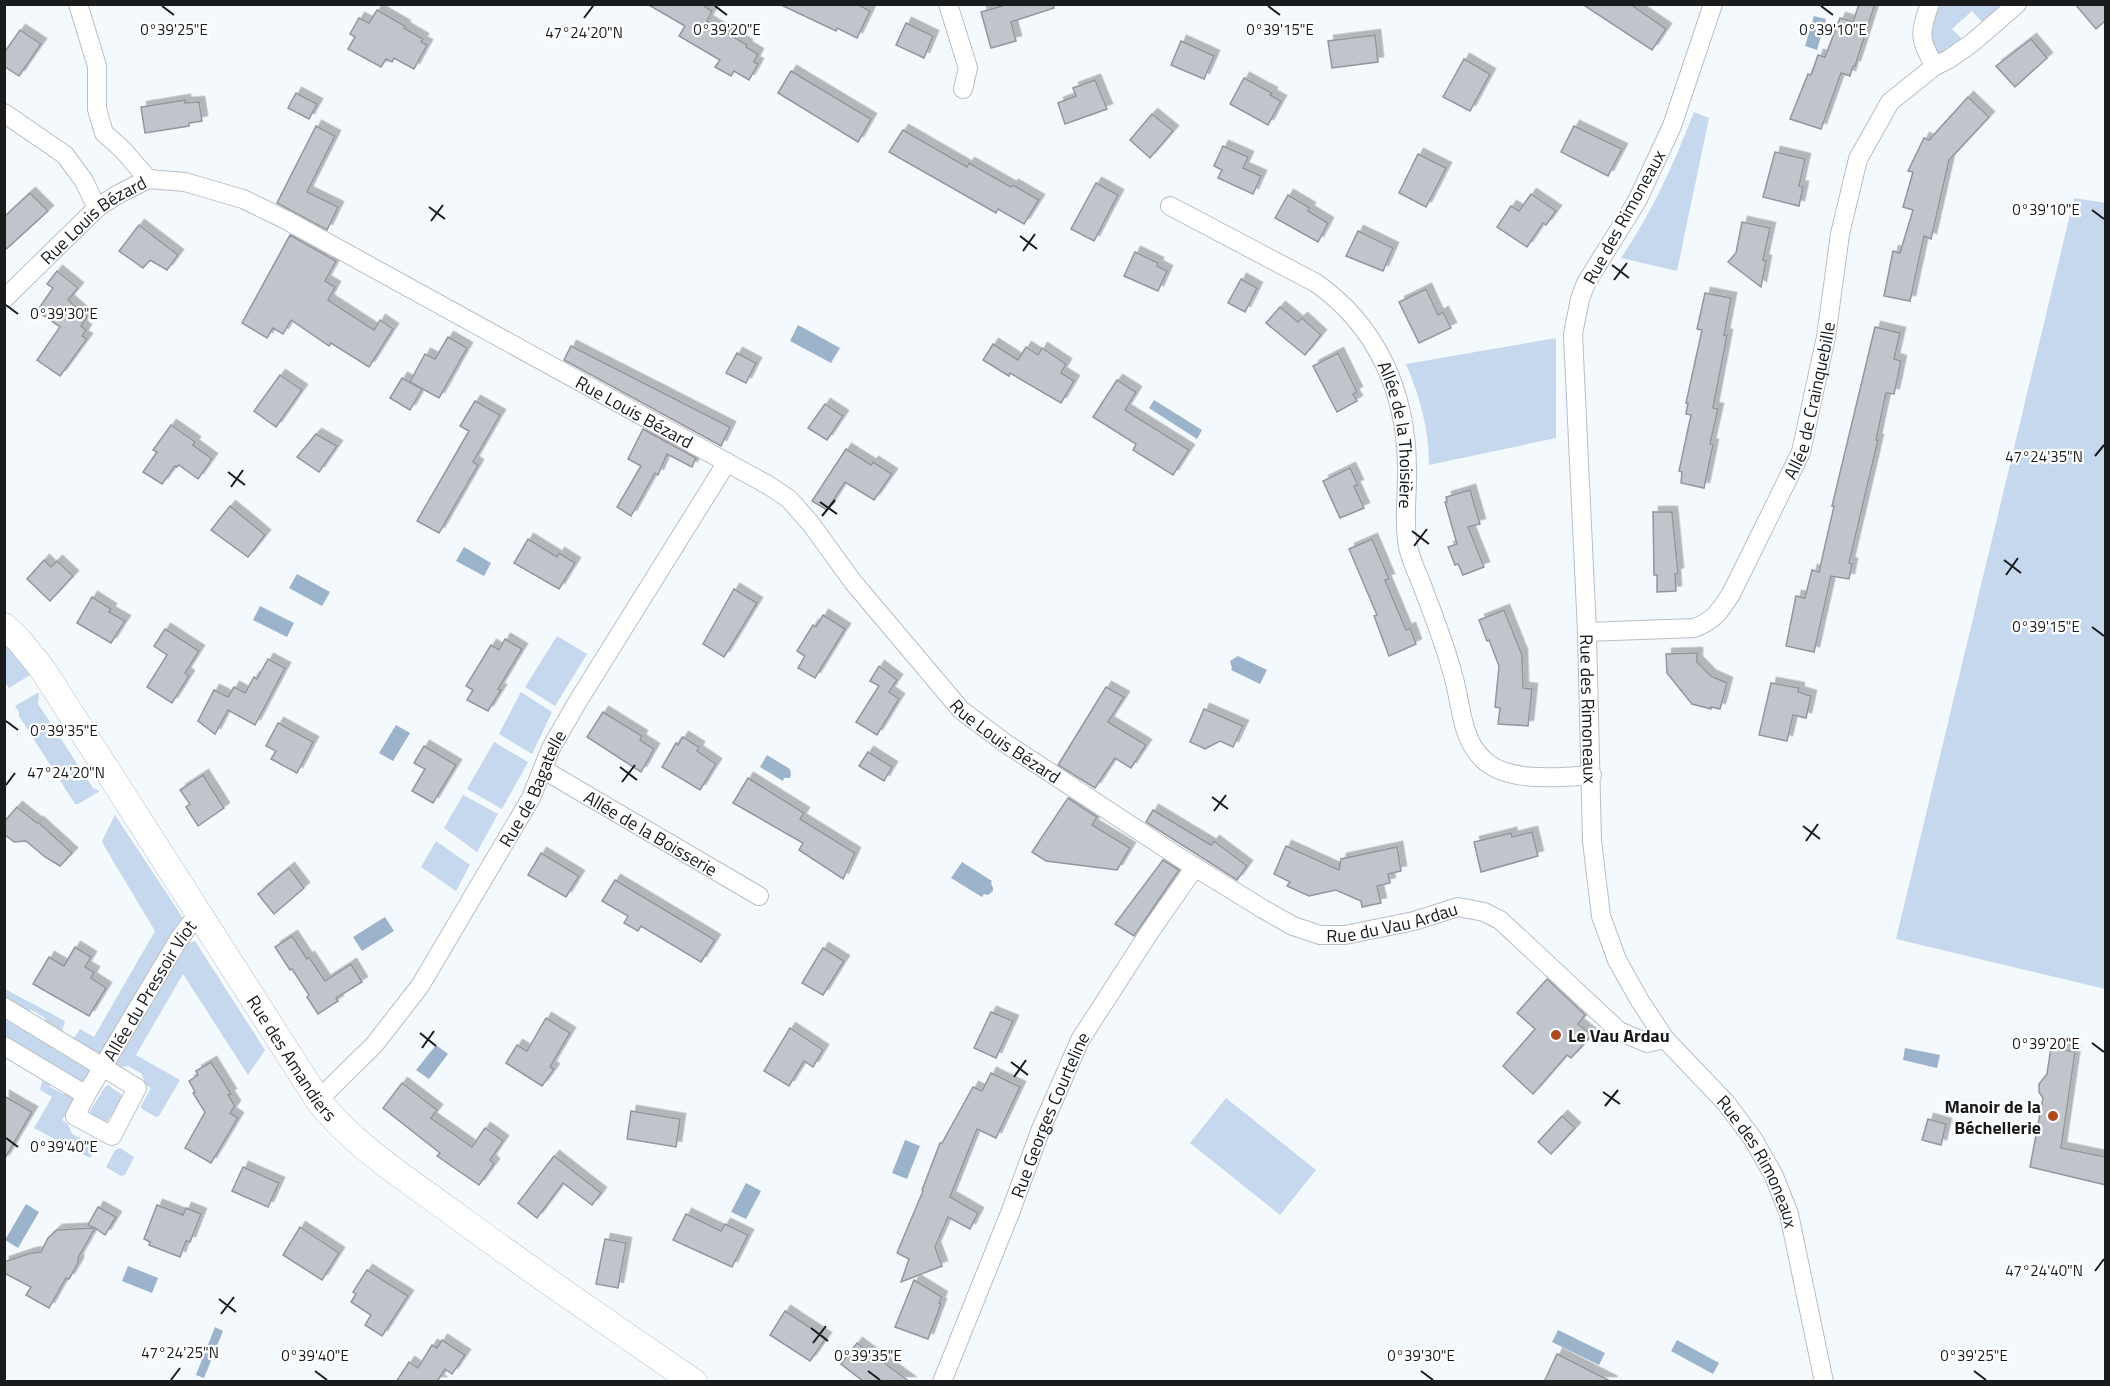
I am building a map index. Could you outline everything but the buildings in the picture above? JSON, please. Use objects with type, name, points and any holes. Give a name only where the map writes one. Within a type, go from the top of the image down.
[{"type":"street","points":[[78,4],[97,66],[97,109],[104,133],[123,150],[147,179]]},
{"type":"street","points":[[948,4],[968,68],[963,89]]},
{"type":"street","name":"Rue des Rimoneaux","points":[[1713,4],[1681,102],[1660,153],[1637,201],[1586,283],[1580,299],[1573,334],[1587,632],[1592,841],[1601,916],[1617,960],[1665,1039],[1726,1103],[1753,1139],[1774,1176],[1789,1214],[1824,1382]]},
{"type":"street","points":[[1930,4],[1921,37],[1924,50],[1935,66]]},
{"type":"street","name":"Allée de Crainquebille","points":[[1587,632],[1694,628],[1708,623],[1718,613],[1731,594],[1801,452],[1826,337],[1840,234],[1858,159],[1890,102],[1935,66],[1972,43],[2017,4]]},
{"type":"street","points":[[4,113],[66,155],[84,181],[97,208]]},
{"type":"street","name":"Rue Louis Bézard","points":[[4,299],[97,208],[147,179],[185,182],[243,199],[349,253],[535,358],[727,462],[789,499],[812,524],[854,582],[961,710],[1005,743],[1195,867]]},
{"type":"street","name":"Allée de la Thoisière","points":[[1170,206],[1316,283],[1345,307],[1367,333],[1380,352],[1390,376],[1406,439],[1405,528],[1409,550],[1445,646],[1456,686],[1463,725],[1475,751],[1487,763],[1512,775],[1592,775]]},
{"type":"street","name":"Rue de Bagatelle","points":[[318,1100],[374,1045],[420,986],[531,798],[551,748],[578,701],[727,462]]},
{"type":"street","name":"Rue des Amandiers","points":[[4,626],[19,640],[43,670],[318,1100],[355,1140],[381,1161],[539,1277],[694,1382]]},
{"type":"street","name":"Allée de la Boisserie","points":[[544,770],[759,896]]},
{"type":"street","name":"Rue du Vau Ardau","points":[[1195,867],[1293,926],[1320,935],[1345,935],[1402,924],[1458,907],[1484,912],[1500,920],[1619,1030],[1647,1043],[1665,1039]]},
{"type":"street","name":"Rue Georges Courteline","points":[[942,1382],[1041,1129],[1080,1040],[1195,867]]},
{"type":"street","name":"Allée du Pressoir Viot","points":[[4,1007],[103,1068],[137,1089],[112,1136],[75,1116],[86,1095],[103,1068],[179,939],[198,914]]},
{"type":"street","points":[[4,1046],[86,1095]]},
{"type":"shaded area","points":[[1938,5],[2002,5],[1982,22],[1972,11],[1952,29],[1962,39],[1944,54],[1937,53],[1927,36]]},
{"type":"shaded area","points":[[1814,16],[1826,19],[1817,50],[1805,46]]},
{"type":"shaded area","points":[[1694,112],[1709,118],[1677,271],[1621,258],[1662,187]]},
{"type":"shaded area","points":[[2074,198],[2106,203],[2105,989],[1896,939]]},
{"type":"shaded area","points":[[798,325],[840,348],[831,363],[790,341]]},
{"type":"shaded area","points":[[1556,338],[1556,438],[1429,465],[1423,413],[1406,364]]},
{"type":"shaded area","points":[[1154,400],[1202,430],[1197,439],[1149,408]]},
{"type":"shaded area","points":[[464,547],[491,563],[484,576],[456,561]]},
{"type":"shaded area","points":[[297,574],[330,592],[322,606],[289,588]]},
{"type":"shaded area","points":[[260,606],[294,623],[287,637],[253,620]]},
{"type":"shaded area","points":[[557,636],[587,654],[555,706],[525,687]]},
{"type":"shaded area","points":[[4,642],[17,655],[30,675],[9,688],[5,682]]},
{"type":"shaded area","points":[[1238,656],[1267,670],[1260,684],[1231,670],[1230,661]]},
{"type":"shaded area","points":[[39,692],[38,704],[93,788],[100,791],[78,804],[75,804],[19,716],[15,706]]},
{"type":"shaded area","points":[[521,692],[552,712],[532,754],[499,734]]},
{"type":"shaded area","points":[[396,725],[410,733],[393,761],[379,753]]},
{"type":"shaded area","points":[[494,742],[528,762],[502,809],[467,789]]},
{"type":"shaded area","points":[[767,755],[790,769],[790,778],[784,778],[783,781],[760,767]]},
{"type":"shaded area","points":[[463,795],[498,814],[477,852],[444,828]]},
{"type":"shaded area","points":[[115,815],[183,918],[102,1057],[73,1039],[80,1029],[94,1037],[155,931],[103,844],[102,841]]},
{"type":"shaded area","points":[[436,841],[470,865],[456,891],[421,867]]},
{"type":"shaded area","points":[[962,862],[992,881],[993,891],[982,897],[951,878]]},
{"type":"shaded area","points":[[385,917],[394,931],[362,951],[353,937]]},
{"type":"shaded area","points":[[195,941],[265,1050],[248,1075],[183,974],[136,1055],[180,1080],[159,1116],[156,1117],[142,1109],[141,1106],[151,1088],[145,1084],[142,1074],[128,1066],[113,1067],[183,944]]},
{"type":"shaded area","points":[[5,989],[65,1021],[62,1032],[48,1028],[45,1018],[32,1010],[20,1012],[5,1003]]},
{"type":"shaded area","points":[[4,1019],[94,1071],[83,1083],[5,1037]]},
{"type":"shaded area","points":[[436,1045],[448,1054],[429,1079],[416,1070]]},
{"type":"shaded area","points":[[1905,1048],[1940,1055],[1937,1068],[1903,1060]]},
{"type":"shaded area","points":[[47,1077],[50,1087],[63,1094],[72,1091],[75,1100],[62,1120],[68,1124],[72,1134],[84,1141],[94,1138],[96,1140],[96,1148],[90,1158],[34,1128],[52,1097],[40,1090],[43,1078]]},
{"type":"shaded area","points":[[108,1085],[123,1098],[106,1123],[91,1115],[90,1111]]},
{"type":"shaded area","points":[[1226,1098],[1316,1170],[1280,1215],[1190,1143]]},
{"type":"shaded area","points":[[905,1140],[920,1146],[907,1179],[892,1173]]},
{"type":"shaded area","points":[[120,1148],[134,1157],[125,1175],[121,1176],[106,1167],[115,1150]]},
{"type":"shaded area","points":[[746,1183],[761,1191],[746,1219],[731,1212]]},
{"type":"shaded area","points":[[26,1204],[39,1212],[18,1248],[5,1240]]},
{"type":"shaded area","points":[[128,1266],[158,1278],[152,1293],[122,1281]]},
{"type":"shaded area","points":[[215,1327],[223,1331],[204,1378],[196,1375]]},
{"type":"shaded area","points":[[1558,1330],[1605,1353],[1599,1365],[1552,1342]]},
{"type":"shaded area","points":[[1677,1340],[1719,1363],[1713,1374],[1671,1351]]},
{"type":"place","name":"Le Vau Ardau","points":[[1556,1035]]},
{"type":"place","name":"Manoir de la Béchellerie","points":[[2053,1116]]}]
